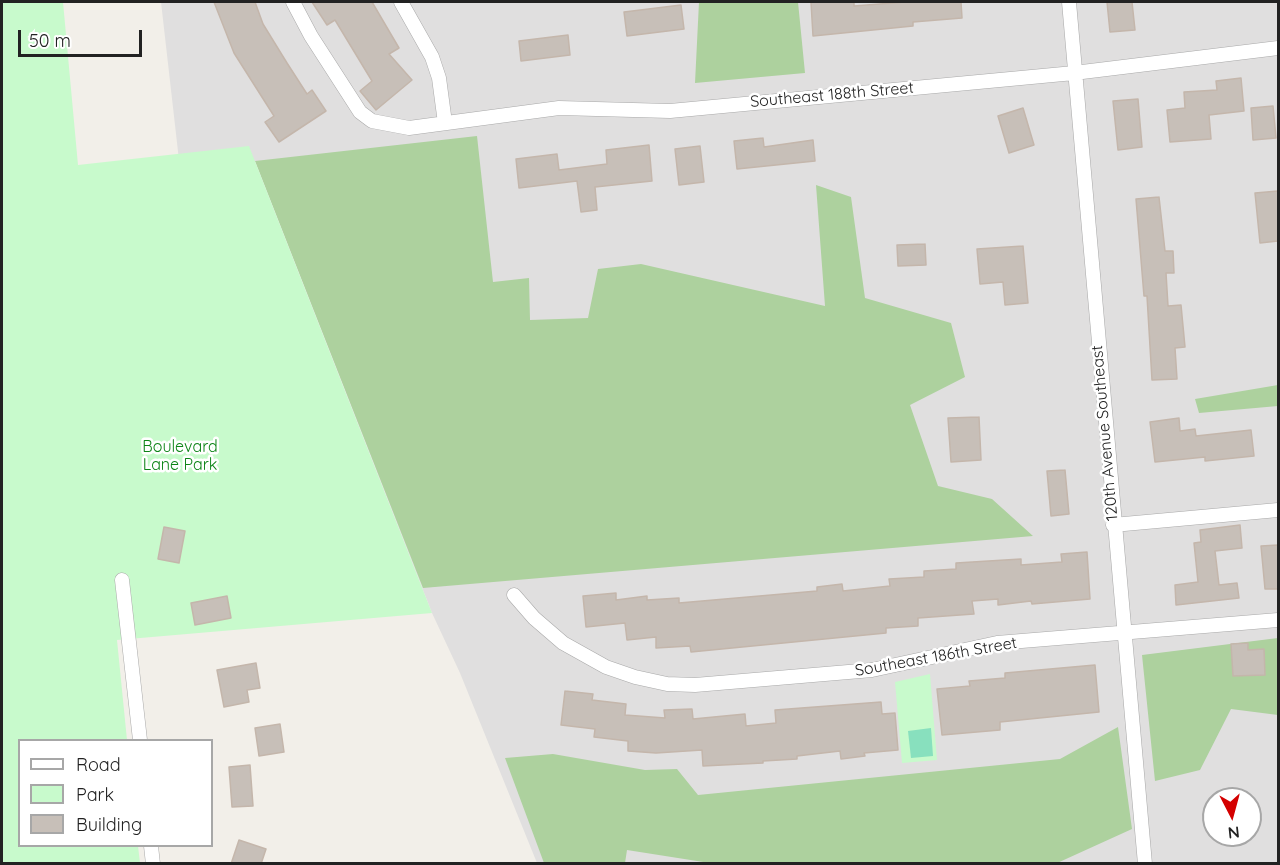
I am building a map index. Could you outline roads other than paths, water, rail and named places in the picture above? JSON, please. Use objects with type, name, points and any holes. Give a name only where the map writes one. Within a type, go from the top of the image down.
[{"type":"street","name":"Southeast 188th Street","points":[[293,2],[311,36],[360,112],[372,121],[409,128],[559,108],[670,111],[1074,73],[1278,48]]},
{"type":"street","points":[[401,2],[432,57],[439,78],[445,123]]},
{"type":"street","name":"120th Avenue Southeast","points":[[1069,2],[1113,525],[1145,864]]},
{"type":"street","points":[[1113,525],[1278,510]]},
{"type":"street","points":[[122,580],[140,739]]},
{"type":"street","name":"Southeast 186th Street","points":[[514,595],[534,618],[563,643],[606,667],[667,684],[695,685],[872,670],[998,643],[1278,620]]},
{"type":"street","points":[[151,847],[153,864]]},
{"type":"park label","name":"Boulevard Lane Park","points":[[180,456]]}]
